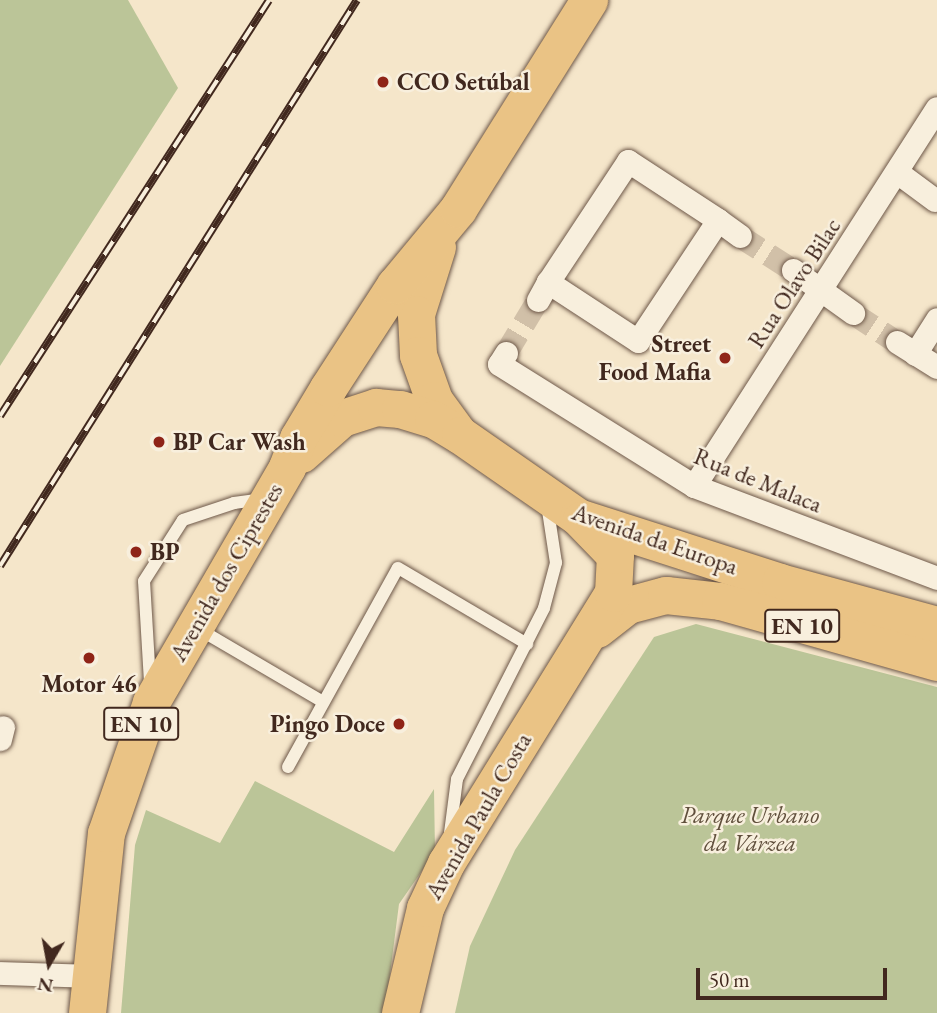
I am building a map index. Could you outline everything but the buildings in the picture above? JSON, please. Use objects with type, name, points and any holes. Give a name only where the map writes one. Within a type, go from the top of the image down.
[{"type":"main road","name":"Avenida dos Ciprestes","points":[[87,1013],[106,833],[151,702],[287,467],[298,438],[328,388],[396,285],[442,232],[589,0]]},
{"type":"main road","points":[[442,232],[416,314],[418,355],[434,400],[460,435]]},
{"type":"main road","name":"Avenida da Europa","points":[[287,467],[342,418],[376,407],[433,419],[578,517],[780,582],[937,625]]},
{"type":"main road","name":"Avenida Paula Costa","points":[[400,1013],[425,908],[446,863],[613,593],[617,568],[615,555],[600,536],[578,517]]},
{"type":"main road","name":"Avenida da Europa","points":[[590,634],[628,605],[666,595],[720,601],[937,662]]},
{"type":"street","name":"Rua Olavo Bilac","points":[[694,486],[937,108]]},
{"type":"street","points":[[718,220],[638,341],[543,291],[628,161],[718,220],[740,236]]},
{"type":"street","points":[[897,172],[935,200]]},
{"type":"street","points":[[793,270],[853,313]]},
{"type":"street","points":[[937,320],[906,348],[937,367]]},
{"type":"street","name":"Rua de Malaca","points":[[503,358],[694,486],[937,578]]},
{"type":"street","points":[[0,973],[90,976]]},
{"type":"lane","points":[[446,863],[457,779],[544,608],[556,563],[544,494]]},
{"type":"lane","points":[[151,702],[145,581],[183,520],[234,503],[269,498]]},
{"type":"lane","points":[[288,767],[398,569],[527,644]]},
{"type":"lane","points":[[194,626],[324,702]]},
{"type":"green space","points":[[0,0],[128,0],[178,88],[0,366]]},
{"type":"green space","name":"Parque Urbano da Várzea","points":[[696,624],[937,687],[937,1013],[455,1013],[470,946],[515,850],[654,637]]},
{"type":"green space","points":[[255,781],[394,852],[434,789],[435,852],[399,904],[385,1013],[121,1013],[135,845],[146,810],[220,843]]},
{"type":"tunnel","points":[[740,236],[793,270]]},
{"type":"tunnel","points":[[506,353],[538,300]]},
{"type":"tunnel","points":[[853,313],[897,342]]},
{"type":"railway","points":[[0,416],[269,0]]},
{"type":"railway","points":[[0,566],[357,0]]},
{"type":"place","name":"CCO Setúbal","points":[[383,82]]},
{"type":"place","name":"Street Food Mafia","points":[[725,358]]},
{"type":"place","name":"BP Car Wash","points":[[159,442]]},
{"type":"place","name":"BP","points":[[136,552]]},
{"type":"place","name":"Motor 46","points":[[89,658]]},
{"type":"place","name":"Pingo Doce","points":[[399,724]]}]
